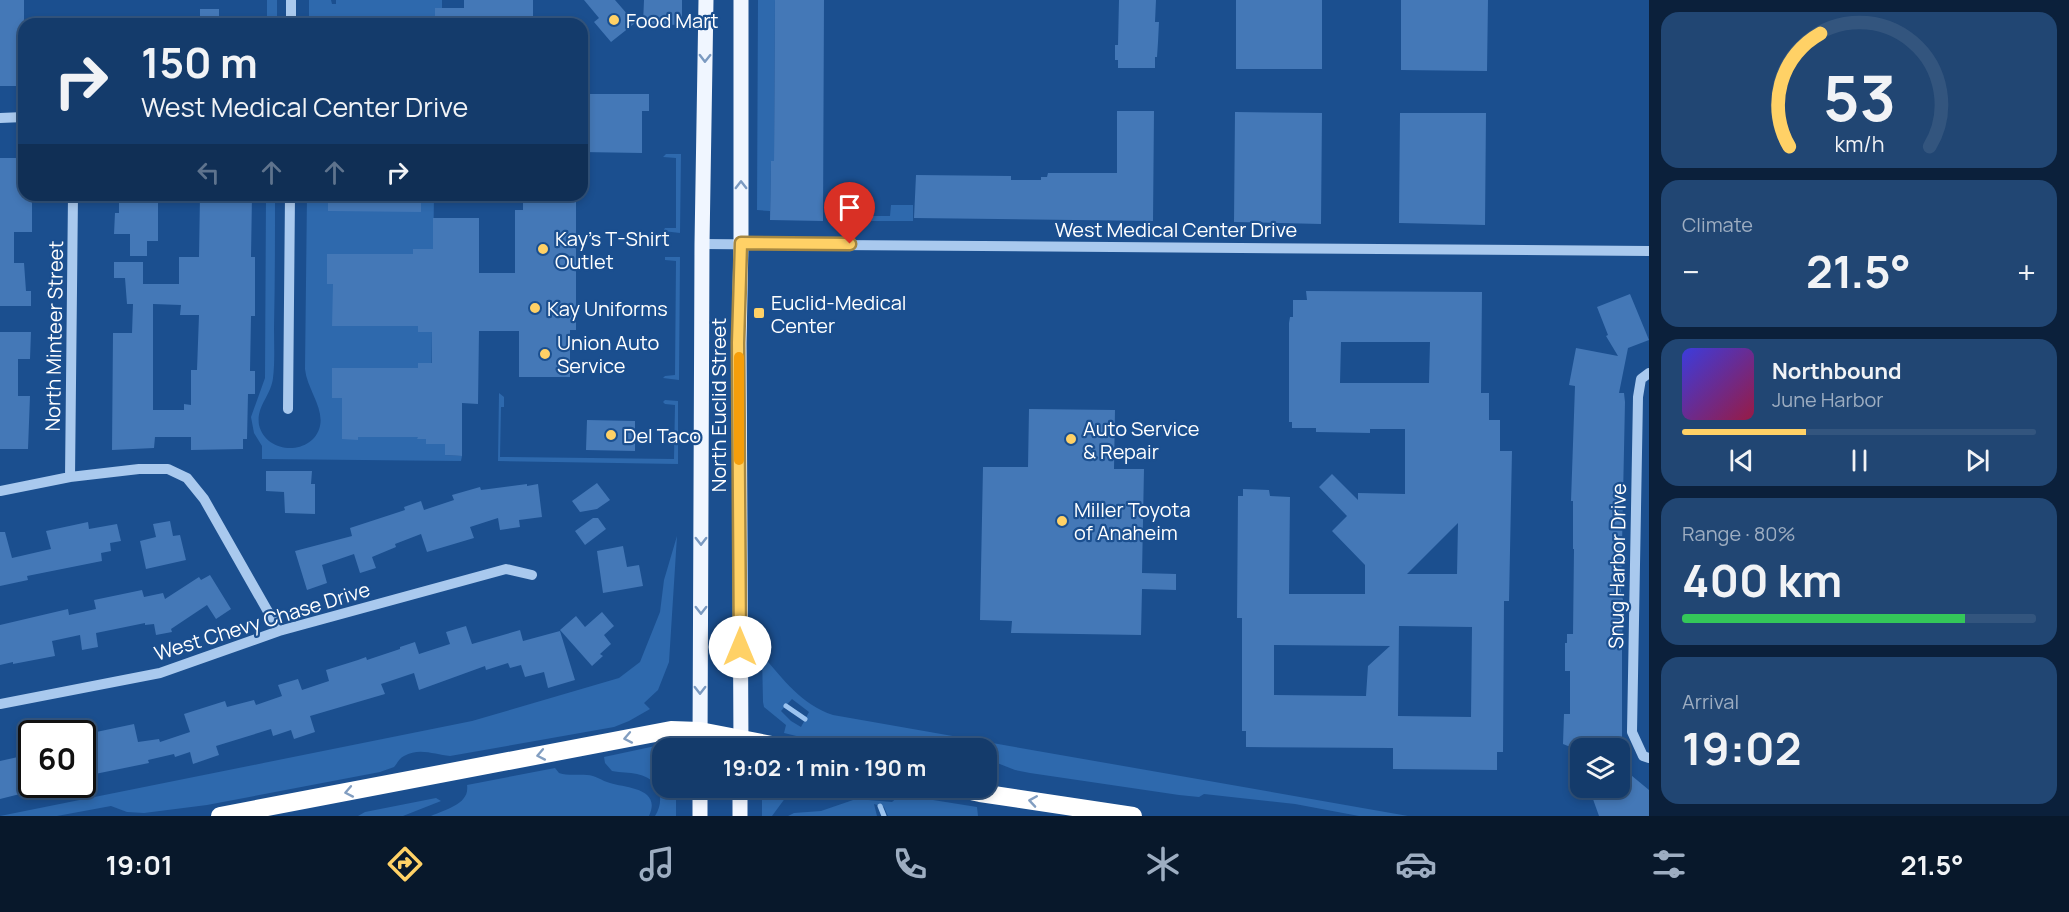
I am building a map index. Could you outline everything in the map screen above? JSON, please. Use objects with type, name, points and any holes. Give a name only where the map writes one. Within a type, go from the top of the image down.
[{"type":"highway","points":[[220,816],[671,730],[694,738]]},
{"type":"highway","points":[[997,796],[1133,816]]},
{"type":"main road","name":"North Euclid Street","points":[[700,738],[702,244],[706,0]]},
{"type":"main road","name":"North Euclid Street","points":[[741,0],[741,243],[738,343],[741,738]]},
{"type":"main road","points":[[700,798],[700,816]]},
{"type":"main road","points":[[740,798],[740,816]]},
{"type":"street","points":[[291,0],[291,18]]},
{"type":"street","points":[[0,118],[18,117]]},
{"type":"street","name":"North Minteer Street","points":[[70,477],[74,201]]},
{"type":"street","points":[[288,409],[290,201]]},
{"type":"street","name":"West Medical Center Drive","points":[[702,244],[1649,251]]},
{"type":"street","name":"Snug Harbor Drive","points":[[1649,373],[1641,379],[1638,397],[1632,732],[1643,756],[1649,758]]},
{"type":"street","points":[[0,491],[70,477],[168,468],[187,478],[204,499],[279,631]]},
{"type":"street","name":"West Chevy Chase Drive","points":[[0,704],[160,673],[279,631],[506,569],[532,575]]},
{"type":"shaded area","points":[[267,0],[277,0],[277,18],[267,18]]},
{"type":"shaded area","points":[[309,0],[331,0],[332,4],[336,4],[336,0],[442,0],[442,8],[435,8],[435,18],[309,18]]},
{"type":"shaded area","points":[[758,0],[775,0],[774,161],[771,162],[770,211],[757,210]]},
{"type":"shaded area","points":[[666,154],[681,154],[680,233],[663,231],[665,228],[676,228],[676,158],[663,157]]},
{"type":"shaded area","points":[[266,201],[275,201],[274,372],[270,390],[260,412],[259,425],[263,435],[270,442],[289,448],[308,443],[316,436],[321,419],[305,369],[307,201],[434,201],[431,403],[439,444],[445,444],[445,455],[462,456],[461,461],[262,459],[262,446],[254,433],[251,417],[265,378]]},
{"type":"shaded area","points":[[891,205],[913,205],[913,221],[860,221],[860,216],[890,216]]},
{"type":"shaded area","points":[[665,257],[680,257],[679,380],[663,378],[675,375],[676,261],[665,260]]},
{"type":"shaded area","points":[[499,393],[504,397],[504,407],[501,407],[500,457],[674,459],[675,405],[665,404],[663,402],[665,400],[678,401],[678,464],[498,461]]},
{"type":"shaded area","points":[[677,536],[669,662],[658,690],[644,703],[650,709],[614,727],[450,756],[427,752],[410,753],[402,757],[394,767],[380,772],[207,805],[144,813],[127,812],[111,806],[57,816],[0,816],[472,721],[619,678],[640,662],[660,612],[664,580]]},
{"type":"shaded area","points":[[762,655],[802,698],[822,711],[833,715],[964,738],[805,738],[784,733],[786,725],[764,707]],"holes":[[[792,699],[809,712],[801,727],[781,711]]]},
{"type":"shaded area","points":[[997,744],[1408,816],[1359,816],[1295,804],[1204,794],[1199,797],[1179,795],[1015,770],[997,763]]},
{"type":"shaded area","points":[[652,747],[652,781],[645,776],[612,771],[605,763],[604,757]]},
{"type":"shaded area","points":[[555,768],[559,773],[590,775],[640,791],[651,800],[652,807],[649,816],[431,816],[461,801],[467,792],[467,785]]},
{"type":"shaded area","points":[[436,798],[441,801],[403,816],[358,816],[365,812]]},
{"type":"shaded area","points":[[660,798],[676,798],[676,816],[655,816]]},
{"type":"shaded area","points":[[762,798],[785,798],[772,816],[762,816]]},
{"type":"shaded area","points":[[897,798],[926,798],[977,807],[978,816],[888,816],[884,807],[874,804],[877,816],[788,816],[794,813],[821,811],[856,799],[892,802]]},
{"type":"building","points":[[0,0],[24,0],[24,18],[18,18],[18,86],[0,86]]},
{"type":"building","points":[[464,0],[533,0],[533,18],[435,18],[435,8],[464,8]]},
{"type":"building","name":"Food Mart","points":[[584,0],[615,0],[635,23],[611,42],[594,22],[599,18]]},
{"type":"building","points":[[644,0],[682,0],[682,25],[643,24]]},
{"type":"building","points":[[775,0],[824,0],[823,221],[770,220],[771,161],[774,161]]},
{"type":"building","points":[[1119,0],[1156,0],[1155,22],[1159,22],[1155,68],[1118,68],[1118,60],[1115,60],[1115,45],[1118,45]]},
{"type":"building","points":[[1236,0],[1322,0],[1322,69],[1236,69]]},
{"type":"building","points":[[1401,0],[1488,0],[1487,71],[1401,70]]},
{"type":"building","points":[[200,9],[219,9],[219,18],[200,18]]},
{"type":"building","points":[[588,94],[649,94],[649,111],[642,111],[642,153],[588,152]]},
{"type":"building","points":[[1117,111],[1154,111],[1153,221],[914,218],[916,175],[1011,176],[1011,180],[1041,180],[1041,177],[1047,177],[1048,173],[1117,173]]},
{"type":"building","points":[[1235,112],[1322,113],[1321,224],[1234,222]]},
{"type":"building","points":[[1400,113],[1486,113],[1485,225],[1399,223]]},
{"type":"building","points":[[0,158],[18,158],[18,201],[32,201],[32,232],[14,232],[14,263],[24,263],[26,291],[31,291],[31,306],[0,306]]},
{"type":"building","points":[[119,201],[158,201],[158,241],[147,241],[147,256],[130,256],[130,234],[114,234],[115,213],[119,213]]},
{"type":"building","points":[[200,201],[252,201],[251,257],[255,257],[255,316],[251,316],[250,371],[255,371],[255,394],[248,394],[247,439],[243,439],[243,449],[191,450],[191,437],[155,437],[154,448],[112,450],[113,333],[132,333],[133,304],[127,304],[125,278],[114,278],[114,262],[143,262],[143,284],[179,284],[179,257],[199,257]],"holes":[[[153,304],[181,305],[180,315],[199,315],[197,370],[191,370],[191,405],[184,404],[184,410],[153,410]]]},
{"type":"building","points":[[328,201],[421,201],[421,212],[328,211]]},
{"type":"building","points":[[523,201],[576,201],[576,330],[570,330],[570,377],[519,377],[519,331],[479,331],[478,404],[462,403],[462,456],[445,455],[445,444],[426,444],[426,439],[417,439],[418,437],[342,439],[342,398],[332,398],[332,368],[418,368],[418,363],[432,363],[432,332],[418,332],[418,326],[332,326],[333,284],[327,284],[327,254],[413,254],[413,249],[433,249],[433,218],[479,218],[479,273],[515,273],[515,210],[523,210]]},
{"type":"building","points":[[1306,291],[1482,292],[1481,393],[1489,393],[1489,420],[1500,420],[1500,451],[1512,451],[1509,601],[1504,601],[1503,752],[1497,752],[1497,770],[1393,769],[1393,748],[1246,747],[1246,731],[1242,731],[1242,618],[1237,618],[1238,496],[1243,496],[1243,489],[1269,490],[1270,496],[1290,497],[1289,594],[1365,594],[1365,565],[1332,531],[1347,516],[1319,487],[1332,474],[1358,500],[1358,493],[1405,494],[1405,429],[1370,429],[1370,433],[1316,432],[1316,428],[1292,428],[1292,422],[1289,422],[1289,323],[1290,317],[1293,317],[1293,300],[1307,300]],"holes":[[[1341,342],[1430,342],[1429,383],[1340,383]],[[1458,523],[1457,574],[1407,574]],[[1399,626],[1472,627],[1471,717],[1398,716]],[[1274,645],[1390,646],[1368,666],[1366,696],[1274,695]]]},
{"type":"building","points":[[1630,294],[1649,340],[1628,348],[1619,393],[1624,393],[1625,402],[1621,593],[1624,603],[1622,738],[1570,738],[1570,746],[1568,746],[1563,744],[1564,714],[1570,714],[1570,671],[1565,671],[1565,643],[1567,643],[1567,634],[1573,634],[1574,549],[1573,501],[1571,501],[1575,386],[1569,385],[1576,348],[1618,356],[1606,336],[1608,335],[1597,307]]},
{"type":"building","points":[[0,332],[31,332],[30,359],[18,359],[18,396],[30,396],[28,449],[0,449]]},
{"type":"building","name":"Miller Toyota of Anaheim","points":[[1029,409],[1115,410],[1114,469],[1144,469],[1142,573],[1176,574],[1176,590],[1142,589],[1141,635],[1011,633],[1012,621],[980,620],[983,467],[1028,467]]},
{"type":"building","name":"Del Taco","points":[[587,420],[635,421],[635,451],[586,450]]},
{"type":"building","points":[[266,471],[312,471],[311,484],[315,484],[315,514],[285,513],[284,492],[266,491]]},
{"type":"building","points":[[597,483],[610,500],[597,509],[580,512],[572,501]]},
{"type":"building","points":[[527,484],[527,486],[538,484],[542,517],[519,520],[520,527],[500,530],[498,518],[470,527],[474,538],[427,552],[421,534],[395,544],[396,547],[372,557],[376,568],[360,573],[354,554],[322,565],[327,583],[307,590],[295,551],[352,536],[350,528],[405,510],[404,507],[421,501],[424,510],[454,500],[452,495],[480,487],[481,490]]},
{"type":"building","points":[[593,518],[598,518],[606,529],[585,545],[575,531]]},
{"type":"building","points":[[170,521],[173,536],[180,535],[186,560],[146,569],[140,541],[156,537],[153,524]]},
{"type":"building","points":[[88,522],[89,529],[117,524],[121,541],[110,543],[111,551],[101,553],[102,561],[27,576],[28,580],[0,586],[0,532],[5,532],[12,558],[51,549],[46,531]]},
{"type":"building","points":[[623,546],[627,567],[639,565],[643,586],[603,593],[597,551]]},
{"type":"building","points":[[210,575],[231,609],[216,619],[207,605],[171,629],[172,632],[156,635],[154,624],[145,625],[145,623],[96,633],[98,647],[82,650],[80,635],[52,641],[55,656],[0,665],[0,625],[68,609],[69,615],[96,609],[94,600],[142,590],[144,597],[163,593],[165,599],[199,577],[201,580]]},
{"type":"building","points":[[602,612],[614,626],[604,635],[611,644],[592,666],[560,630],[576,616],[585,627]]},
{"type":"building","points":[[466,626],[472,644],[520,630],[523,641],[560,631],[575,680],[548,688],[544,672],[525,677],[521,665],[510,668],[508,663],[486,670],[485,666],[419,690],[414,673],[381,684],[385,694],[310,716],[315,732],[294,739],[291,730],[273,736],[271,729],[216,746],[219,755],[193,764],[190,752],[96,774],[96,732],[134,724],[138,742],[159,739],[160,742],[190,732],[184,714],[225,701],[227,707],[254,700],[256,705],[282,696],[278,685],[298,679],[302,690],[329,681],[326,670],[366,657],[367,660],[415,642],[419,654],[450,644],[446,632]]},
{"type":"building","points":[[18,757],[18,794],[0,799],[0,761]]},
{"type":"building","points":[[1630,774],[1649,790],[1649,816],[1599,816],[1593,798],[1630,798]]},
{"type":"waterway","points":[[786,706],[805,719]]},
{"type":"waterway","points":[[880,806],[884,816]]},
{"type":"slow traffic","points":[[739,357],[739,460]]},
{"type":"place","name":"Food Mart","points":[[614,20]]},
{"type":"place","name":"Kay's T-Shirt Outlet","points":[[543,249]]},
{"type":"place","name":"Kay Uniforms","points":[[535,308]]},
{"type":"place","name":"Euclid-Medical Center","points":[[759,313]]},
{"type":"place","name":"Union Auto Service","points":[[545,354]]},
{"type":"place","name":"Del Taco","points":[[611,435]]},
{"type":"place","name":"Auto Service & Repair","points":[[1071,439]]},
{"type":"place","name":"Miller Toyota of Anaheim","points":[[1062,521]]},
{"type":"route","points":[[740,647],[738,343],[741,243],[850,244]]}]
